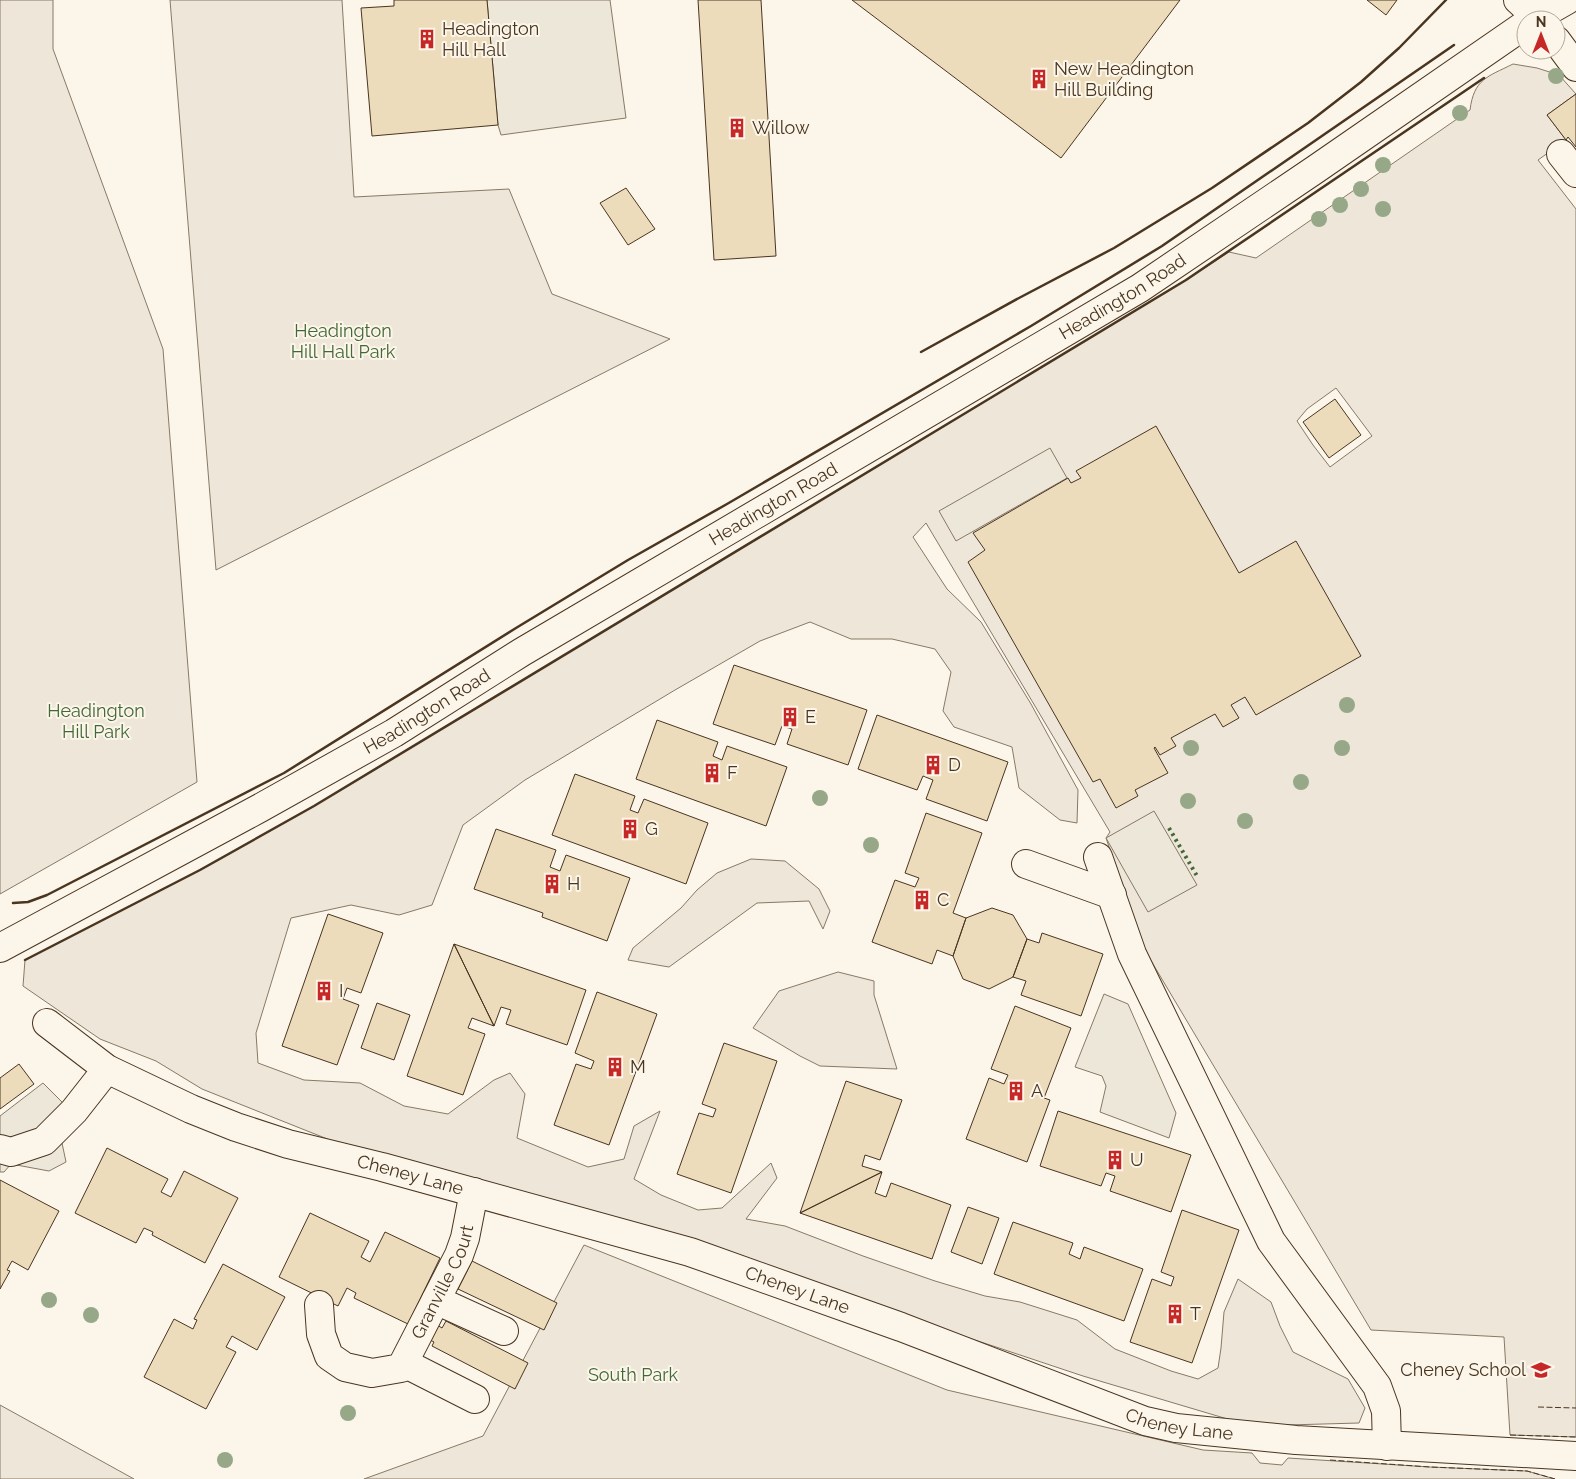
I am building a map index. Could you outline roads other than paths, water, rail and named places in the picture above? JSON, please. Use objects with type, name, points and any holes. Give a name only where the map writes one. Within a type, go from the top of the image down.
[{"type":"street","name":"Headington Road","points":[[1544,10],[1567,0]]},
{"type":"street","name":"Headington Road","points":[[0,948],[260,808],[394,733],[522,652],[1140,288],[1316,169],[1516,27]]},
{"type":"street","points":[[1566,54],[1576,67]]},
{"type":"street","points":[[1098,857],[1132,954],[1271,1241],[1377,1386],[1386,1411],[1387,1446]]},
{"type":"street","points":[[1026,864],[1112,895]]},
{"type":"street","name":"Cheney Lane","points":[[47,1023],[107,1069],[191,1109],[236,1127],[288,1144],[474,1192],[690,1252],[901,1327],[1145,1421],[1176,1428],[1204,1431],[1387,1446],[1576,1456]]},
{"type":"street","points":[[5,1151],[44,1141],[74,1111],[107,1069]]},
{"type":"street","name":"Granville Court","points":[[402,1366],[460,1255],[474,1192]]},
{"type":"street","points":[[436,1300],[504,1332]]},
{"type":"street","points":[[319,1305],[321,1334],[329,1356],[345,1367],[372,1373],[402,1366],[475,1399]]},
{"type":"place","name":"Headington Hill Hall","points":[[427,39]]},
{"type":"place","name":"New Headington Hill Building","points":[[1039,79]]},
{"type":"place","name":"Willow","points":[[737,128]]},
{"type":"place","name":"E","points":[[790,717]]},
{"type":"place","name":"D","points":[[933,765]]},
{"type":"place","name":"F","points":[[712,773]]},
{"type":"place","name":"G","points":[[630,829]]},
{"type":"place","name":"H","points":[[552,884]]},
{"type":"place","name":"C","points":[[922,900]]},
{"type":"place","name":"I","points":[[324,991]]},
{"type":"place","name":"M","points":[[615,1067]]},
{"type":"place","name":"A","points":[[1016,1091]]},
{"type":"place","name":"U","points":[[1115,1160]]},
{"type":"place","name":"T","points":[[1175,1314]]},
{"type":"place","name":"Cheney School","points":[[1541,1370]]},
{"type":"park label","name":"Headington Hill Hall Park","points":[[343,341]]},
{"type":"park label","name":"Headington Hill Park","points":[[96,721]]},
{"type":"park label","name":"South Park","points":[[633,1375]]}]
